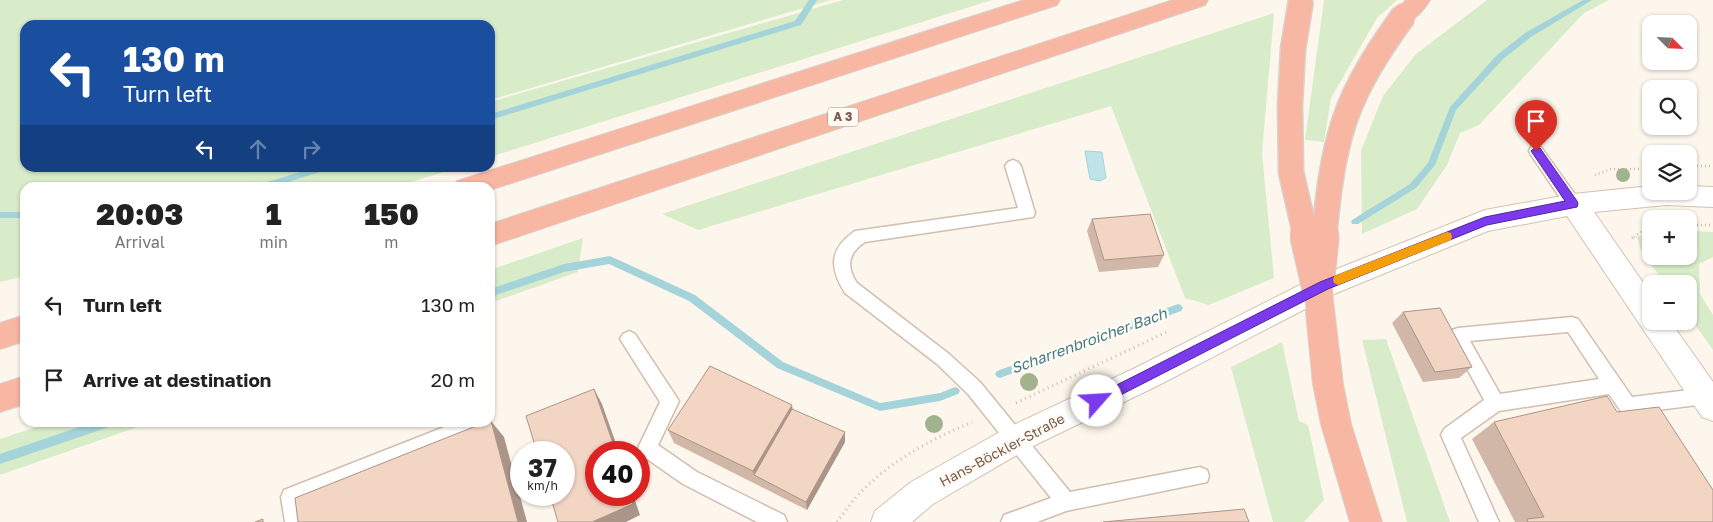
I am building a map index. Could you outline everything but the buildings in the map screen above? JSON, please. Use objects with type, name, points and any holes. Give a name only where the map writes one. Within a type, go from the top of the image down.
[{"type":"highway","points":[[485,182],[1050,0]]},
{"type":"highway","name":"A 3","points":[[495,233],[1197,0]]},
{"type":"highway","points":[[1302,0],[1294,49],[1290,105],[1291,172],[1318,292],[1328,384],[1336,424],[1366,522]]},
{"type":"highway","points":[[1318,292],[1335,157],[1345,118],[1374,57],[1411,8]]},
{"type":"highway","points":[[0,336],[20,330]]},
{"type":"highway","points":[[0,398],[20,392]]},
{"type":"street","name":"Hans-Böckler-Straße","points":[[888,522],[922,493],[1016,439],[1146,377],[1324,286],[1485,221],[1573,204],[1666,195],[1713,197]]},
{"type":"street","points":[[1573,204],[1642,305]]},
{"type":"street","points":[[1660,330],[1709,401]]},
{"type":"lane","points":[[1536,151],[1573,204]]},
{"type":"lane","points":[[1013,166],[1027,213],[861,236],[851,242],[843,252],[841,265],[843,277],[851,288],[943,359],[974,388],[1066,502]]},
{"type":"lane","points":[[1495,403],[1458,335],[1572,324],[1654,444]]},
{"type":"lane","points":[[629,338],[670,402],[647,448],[690,478],[777,522]]},
{"type":"lane","points":[[1489,522],[1450,435],[1495,403],[1614,385]]},
{"type":"lane","points":[[1627,406],[1709,401]]},
{"type":"lane","points":[[295,522],[291,497],[467,427]]},
{"type":"lane","points":[[1011,522],[1066,502],[1200,476]]},
{"type":"path","points":[[1697,166],[1713,166]]},
{"type":"path","points":[[1697,225],[1713,226]]},
{"type":"green space","points":[[0,0],[831,0],[495,99],[495,20],[20,20],[20,172],[249,172],[243,174],[250,172],[443,172],[411,182],[20,182],[20,277],[0,282]]},
{"type":"green space","points":[[843,0],[992,0],[495,155],[495,101]]},
{"type":"green space","points":[[1324,0],[1397,0],[1377,18],[1331,98],[1324,142],[1305,140]]},
{"type":"green space","points":[[1487,0],[1609,0],[1584,13],[1479,125],[1460,133],[1447,165],[1417,209],[1362,234],[1361,151],[1383,96],[1416,54]]},
{"type":"green space","points":[[1274,13],[1262,153],[1274,278],[1209,305],[1185,298],[1111,106],[698,230],[662,214]]},
{"type":"green space","points":[[1697,231],[1713,232],[1713,257],[1699,264],[1700,294],[1713,315],[1713,350],[1697,327],[1697,275],[1659,275],[1652,265],[1697,265]]},
{"type":"green space","points":[[1642,235],[1642,251],[1641,250],[1637,237]]},
{"type":"green space","points":[[583,238],[578,272],[495,301],[495,268]]},
{"type":"green space","points":[[1386,339],[1450,522],[1407,522],[1362,340]]},
{"type":"green space","points":[[1282,342],[1299,421],[1308,425],[1324,500],[1304,522],[1273,522],[1231,367]]},
{"type":"green space","points":[[36,427],[138,427],[0,475],[0,439]]},
{"type":"water","points":[[1085,151],[1102,152],[1106,178],[1100,181],[1090,179]]},
{"type":"waterway","points":[[495,115],[798,23],[813,0]]},
{"type":"waterway","name":"Scharrenbroicher Bach","points":[[1355,222],[1413,186],[1431,165],[1453,109],[1500,57],[1528,35],[1588,0]]},
{"type":"waterway","points":[[277,182],[310,172]]},
{"type":"waterway","points":[[0,215],[20,215]]},
{"type":"waterway","name":"Scharrenbroicher Bach","points":[[495,291],[564,268],[610,260],[692,298],[780,365],[880,407],[940,397],[955,391]]},
{"type":"waterway","name":"Scharrenbroicher Bach","points":[[1000,374],[1178,308]]},
{"type":"waterway","name":"Scharrenbroicher Bach","points":[[0,459],[94,427]]},
{"type":"slow traffic","points":[[1338,280],[1447,237]]},
{"type":"route","points":[[1097,401],[1324,286],[1485,221],[1573,204],[1536,151]]}]
